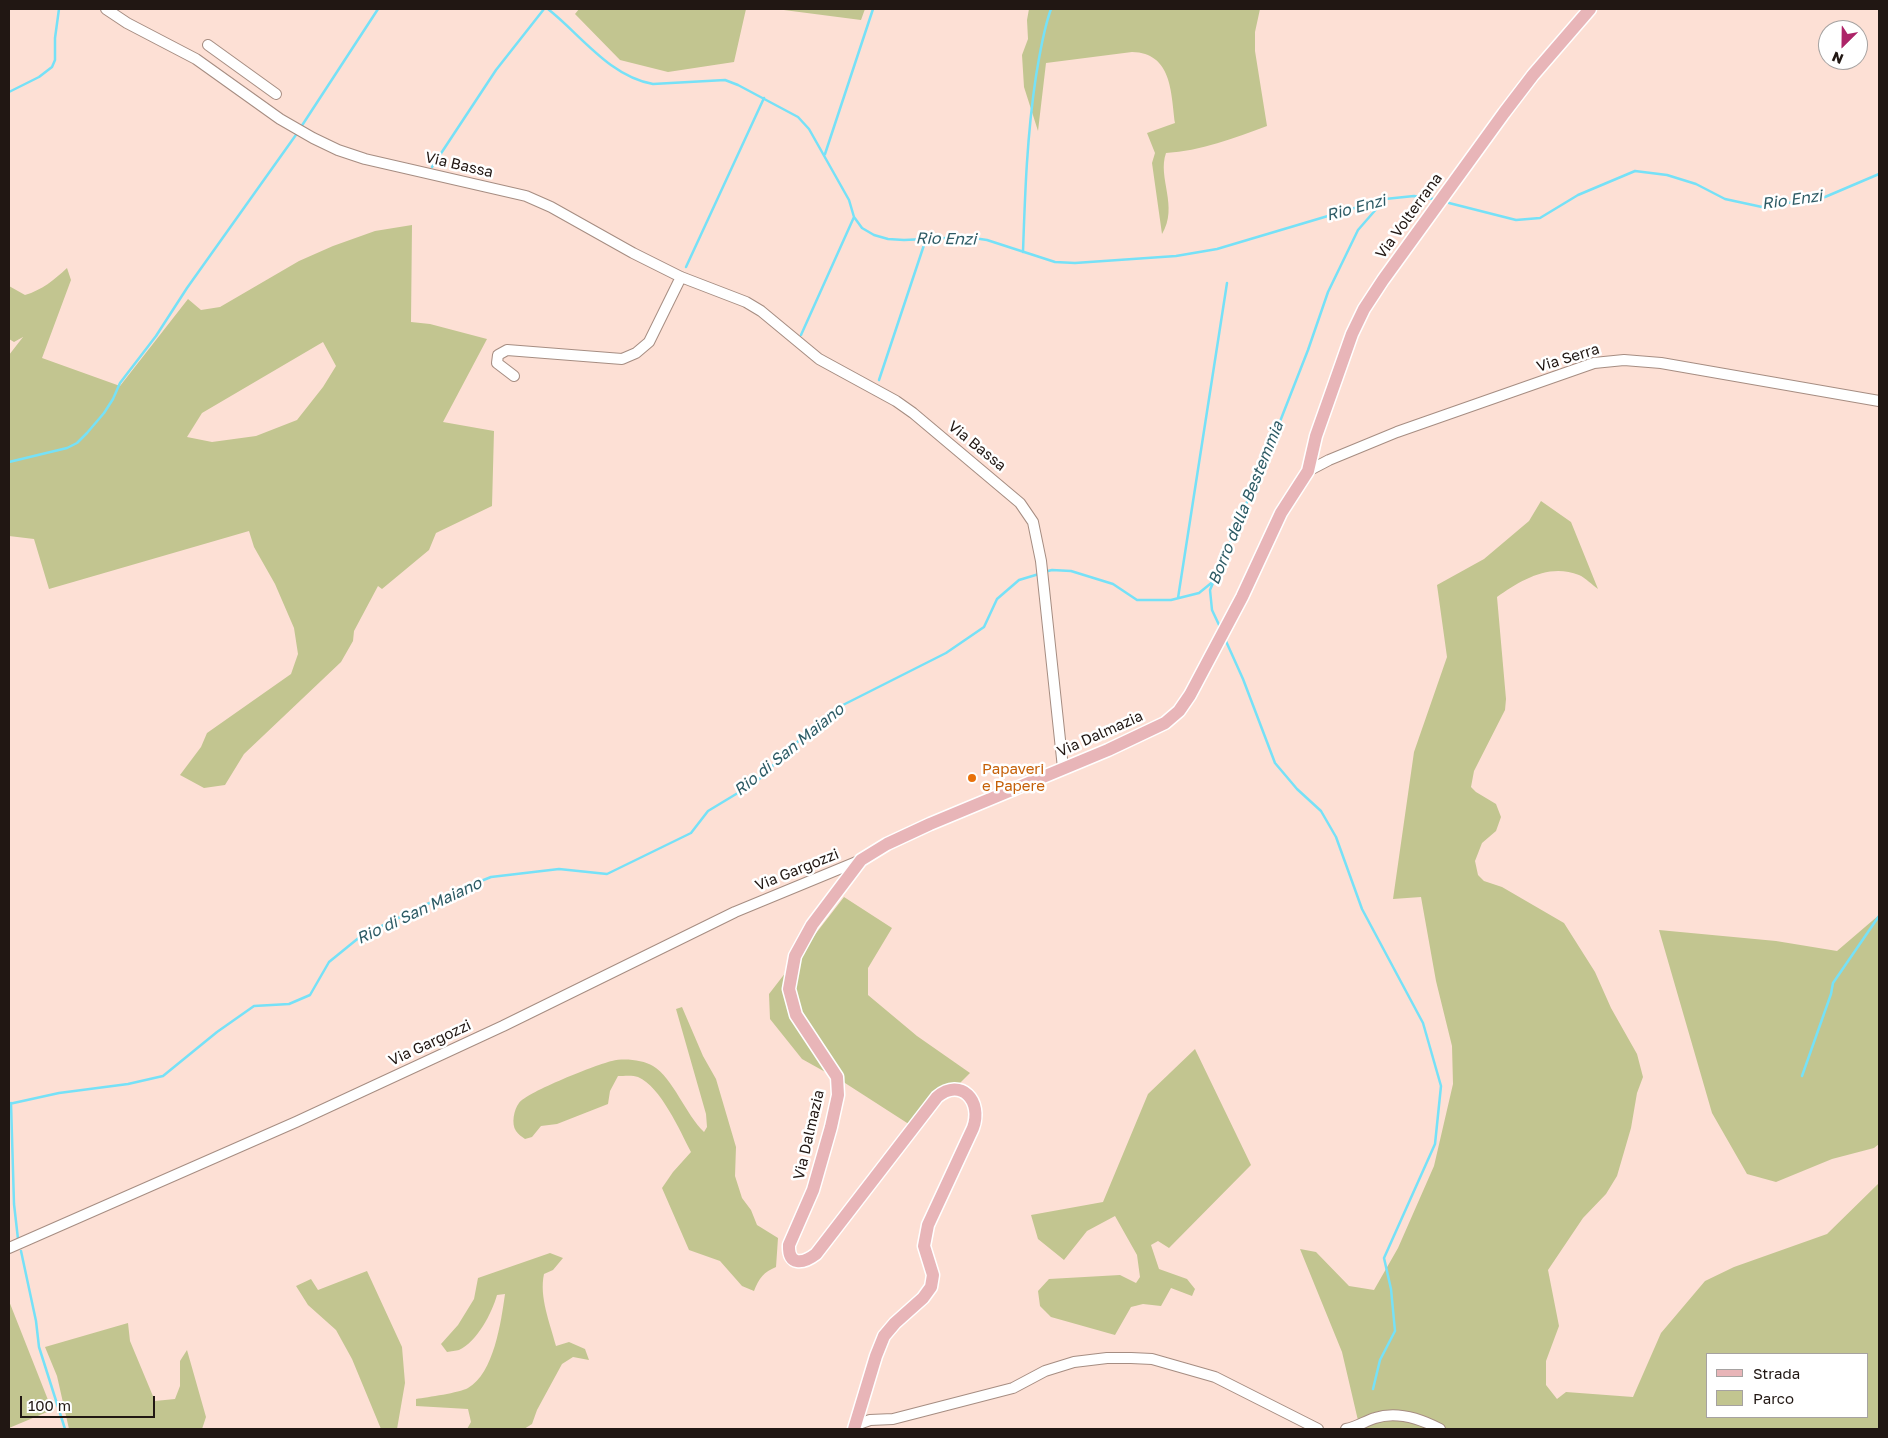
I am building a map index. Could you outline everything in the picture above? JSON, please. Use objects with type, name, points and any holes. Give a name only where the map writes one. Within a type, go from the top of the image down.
[{"type":"main road","name":"Via Volterrana","points":[[1308,472],[1316,436],[1352,334],[1364,308],[1382,280],[1504,113],[1533,75],[1590,9]]},
{"type":"main road","name":"Via Dalmazia","points":[[856,1427],[876,1356],[884,1336],[894,1323],[923,1298],[931,1287],[932,1275],[924,1246],[928,1225],[972,1128],[976,1112],[972,1099],[966,1094],[959,1091],[944,1092],[931,1103],[816,1254],[809,1260],[803,1261],[797,1261],[792,1258],[788,1252],[788,1246],[813,1190],[838,1095],[837,1077],[796,1015],[789,989],[795,956],[812,925],[861,860],[887,844],[930,824],[1108,750],[1165,723],[1179,710],[1190,695],[1219,642],[1281,513],[1308,472]]},
{"type":"street","name":"Via Bassa","points":[[106,9],[127,23],[196,59],[280,119],[338,150],[365,159],[526,196],[551,206],[681,278],[746,302],[761,311],[819,359],[896,401],[913,413],[1020,503],[1033,522],[1042,561],[1063,768]]},
{"type":"street","points":[[208,45],[276,94]]},
{"type":"street","points":[[232,83],[242,70]]},
{"type":"street","points":[[514,376],[497,363],[498,354],[506,350],[622,359],[636,353],[649,342],[681,278]]},
{"type":"street","name":"Via Serra","points":[[1308,472],[1329,460],[1397,432],[1594,363],[1624,360],[1661,363],[1879,401]]},
{"type":"street","name":"Via Gargozzi","points":[[9,1248],[296,1122],[503,1026],[735,912],[861,860]]},
{"type":"street","points":[[856,1427],[870,1420],[893,1419],[1013,1388],[1045,1371],[1074,1362],[1131,1358],[1152,1359],[1215,1377],[1318,1429]]},
{"type":"street","points":[[1346,1429],[1377,1417],[1394,1416],[1408,1417],[1440,1429]]},
{"type":"green space","points":[[579,9],[746,9],[734,62],[668,72],[620,60],[575,14]]},
{"type":"green space","points":[[776,9],[865,9],[861,20]]},
{"type":"green space","points":[[1029,9],[1260,9],[1255,32],[1255,51],[1267,126],[1204,147],[1166,153],[1164,172],[1169,213],[1167,224],[1162,234],[1152,163],[1155,153],[1147,133],[1175,123],[1170,87],[1162,67],[1155,59],[1145,54],[1132,52],[1046,63],[1038,131],[1024,87],[1022,55],[1028,39],[1027,20]]},
{"type":"green space","points":[[412,225],[411,322],[430,324],[487,339],[443,422],[494,431],[492,506],[436,533],[429,550],[382,589],[378,586],[354,631],[353,641],[341,662],[244,754],[225,785],[204,788],[180,775],[201,747],[207,733],[291,674],[298,654],[294,628],[275,584],[254,547],[249,531],[49,589],[34,539],[9,536],[9,355],[23,337],[14,342],[9,339],[9,286],[25,295],[48,284],[67,268],[71,280],[42,358],[120,386],[188,299],[201,310],[220,307],[299,261],[375,231]],"holes":[[[323,342],[336,366],[323,387],[297,420],[256,436],[212,442],[187,437],[202,413]]]},
{"type":"green space","points":[[1541,501],[1571,522],[1598,589],[1579,575],[1557,571],[1546,572],[1526,579],[1497,597],[1506,699],[1505,710],[1474,771],[1471,787],[1496,804],[1501,817],[1496,831],[1482,843],[1475,861],[1478,875],[1484,881],[1502,887],[1564,923],[1595,972],[1611,1008],[1637,1054],[1643,1077],[1637,1093],[1631,1128],[1617,1176],[1606,1194],[1583,1218],[1548,1270],[1559,1326],[1546,1361],[1546,1385],[1557,1399],[1566,1392],[1633,1397],[1661,1333],[1705,1281],[1734,1267],[1827,1234],[1879,1183],[1879,1429],[1360,1429],[1342,1352],[1300,1249],[1316,1252],[1349,1286],[1374,1290],[1398,1248],[1434,1166],[1453,1084],[1452,1046],[1436,981],[1421,897],[1393,899],[1414,752],[1447,657],[1437,585],[1484,559],[1529,521]]},
{"type":"green space","points":[[844,897],[892,928],[868,968],[868,995],[917,1036],[970,1073],[942,1101],[918,1130],[845,1083],[802,1059],[770,1019],[769,994]]},
{"type":"green space","points":[[1879,915],[1879,1144],[1874,1148],[1832,1159],[1776,1182],[1747,1174],[1712,1113],[1659,930],[1776,941],[1837,951]]},
{"type":"green space","points":[[682,1007],[703,1056],[716,1079],[736,1147],[735,1176],[742,1198],[751,1210],[757,1225],[778,1238],[776,1267],[762,1276],[754,1291],[742,1286],[720,1261],[689,1250],[662,1188],[691,1152],[669,1110],[646,1082],[636,1076],[618,1076],[610,1091],[608,1104],[557,1124],[541,1126],[532,1137],[525,1139],[514,1128],[513,1121],[519,1103],[535,1092],[593,1067],[617,1060],[628,1060],[649,1064],[660,1072],[667,1079],[697,1125],[704,1132],[707,1127],[706,1114],[676,1009]]},
{"type":"green space","points":[[1195,1049],[1251,1165],[1169,1248],[1158,1241],[1151,1245],[1159,1269],[1187,1279],[1195,1289],[1192,1296],[1171,1288],[1161,1306],[1143,1304],[1131,1307],[1115,1335],[1051,1317],[1040,1306],[1038,1291],[1049,1279],[1120,1275],[1136,1283],[1140,1277],[1137,1255],[1115,1216],[1087,1231],[1064,1260],[1038,1239],[1031,1215],[1103,1202],[1148,1094]]},
{"type":"green space","points":[[550,1253],[563,1258],[553,1270],[544,1274],[543,1283],[546,1310],[556,1346],[569,1342],[585,1349],[589,1360],[573,1357],[562,1364],[537,1410],[532,1424],[524,1429],[467,1429],[471,1422],[468,1409],[416,1406],[416,1399],[468,1388],[477,1381],[490,1359],[495,1346],[505,1294],[497,1295],[483,1326],[466,1346],[459,1350],[447,1352],[441,1344],[458,1325],[474,1299],[478,1278]]},
{"type":"green space","points":[[367,1271],[402,1347],[405,1383],[397,1429],[381,1429],[352,1359],[336,1330],[308,1305],[296,1286],[311,1279],[318,1290]]},
{"type":"green space","points":[[9,1301],[52,1410],[9,1428]]},
{"type":"green space","points":[[128,1323],[130,1341],[155,1401],[175,1399],[180,1386],[180,1361],[187,1350],[206,1417],[202,1429],[69,1429],[57,1376],[45,1347]]},
{"type":"waterway","points":[[9,92],[39,77],[52,67],[55,60],[55,38],[59,9]]},
{"type":"waterway","points":[[301,127],[378,9]]},
{"type":"waterway","points":[[432,167],[496,70],[544,9]]},
{"type":"waterway","name":"Rio Enzi","points":[[548,9],[609,64],[637,80],[653,84],[725,80],[798,117],[809,129],[849,200],[854,217],[862,228],[874,235],[888,239],[967,237],[987,240],[1055,262],[1075,263],[1176,256],[1217,249],[1385,199],[1414,196],[1434,199]]},
{"type":"waterway","points":[[825,154],[873,9]]},
{"type":"waterway","points":[[1023,252],[1030,120],[1042,42],[1051,9]]},
{"type":"waterway","points":[[686,267],[764,98]]},
{"type":"waterway","points":[[9,462],[67,448],[77,443],[87,433],[104,413],[120,383],[156,336],[187,288],[298,132]]},
{"type":"waterway","name":"Rio Enzi","points":[[1449,203],[1516,220],[1540,218],[1578,195],[1635,171],[1667,175],[1696,184],[1725,199],[1762,207],[1825,197],[1879,174]]},
{"type":"waterway","name":"Borro della Bestemmia","points":[[1220,627],[1212,610],[1210,590],[1270,447],[1308,350],[1328,292],[1358,230],[1385,199]]},
{"type":"waterway","points":[[801,335],[854,217]]},
{"type":"waterway","points":[[879,380],[926,239]]},
{"type":"waterway","points":[[1178,598],[1227,283]]},
{"type":"waterway","name":"Rio di San Maiano","points":[[1044,572],[1052,570],[1071,571],[1113,584],[1137,600],[1171,600],[1199,593],[1215,580]]},
{"type":"waterway","name":"Rio di San Maiano","points":[[9,1104],[59,1093],[128,1084],[163,1076],[217,1032],[254,1006],[289,1004],[310,995],[329,962],[361,936],[444,896],[491,877],[559,869],[607,874],[691,833],[708,811],[756,782],[835,709],[946,653],[984,627],[997,599],[1019,580],[1039,574]]},
{"type":"waterway","name":"Borro della Bestemmia","points":[[1225,639],[1243,679],[1275,763],[1297,789],[1321,811],[1336,837],[1362,909],[1423,1023],[1441,1086],[1435,1144],[1384,1258],[1391,1289],[1395,1331],[1380,1360],[1373,1389]]},
{"type":"waterway","points":[[1802,1076],[1831,994],[1833,983],[1879,916]]},
{"type":"waterway","points":[[11,1103],[14,1204],[18,1239]]},
{"type":"waterway","points":[[21,1251],[36,1321],[39,1347],[65,1429]]},
{"type":"place","name":"Papaveri e Papere","points":[[972,778]]}]
